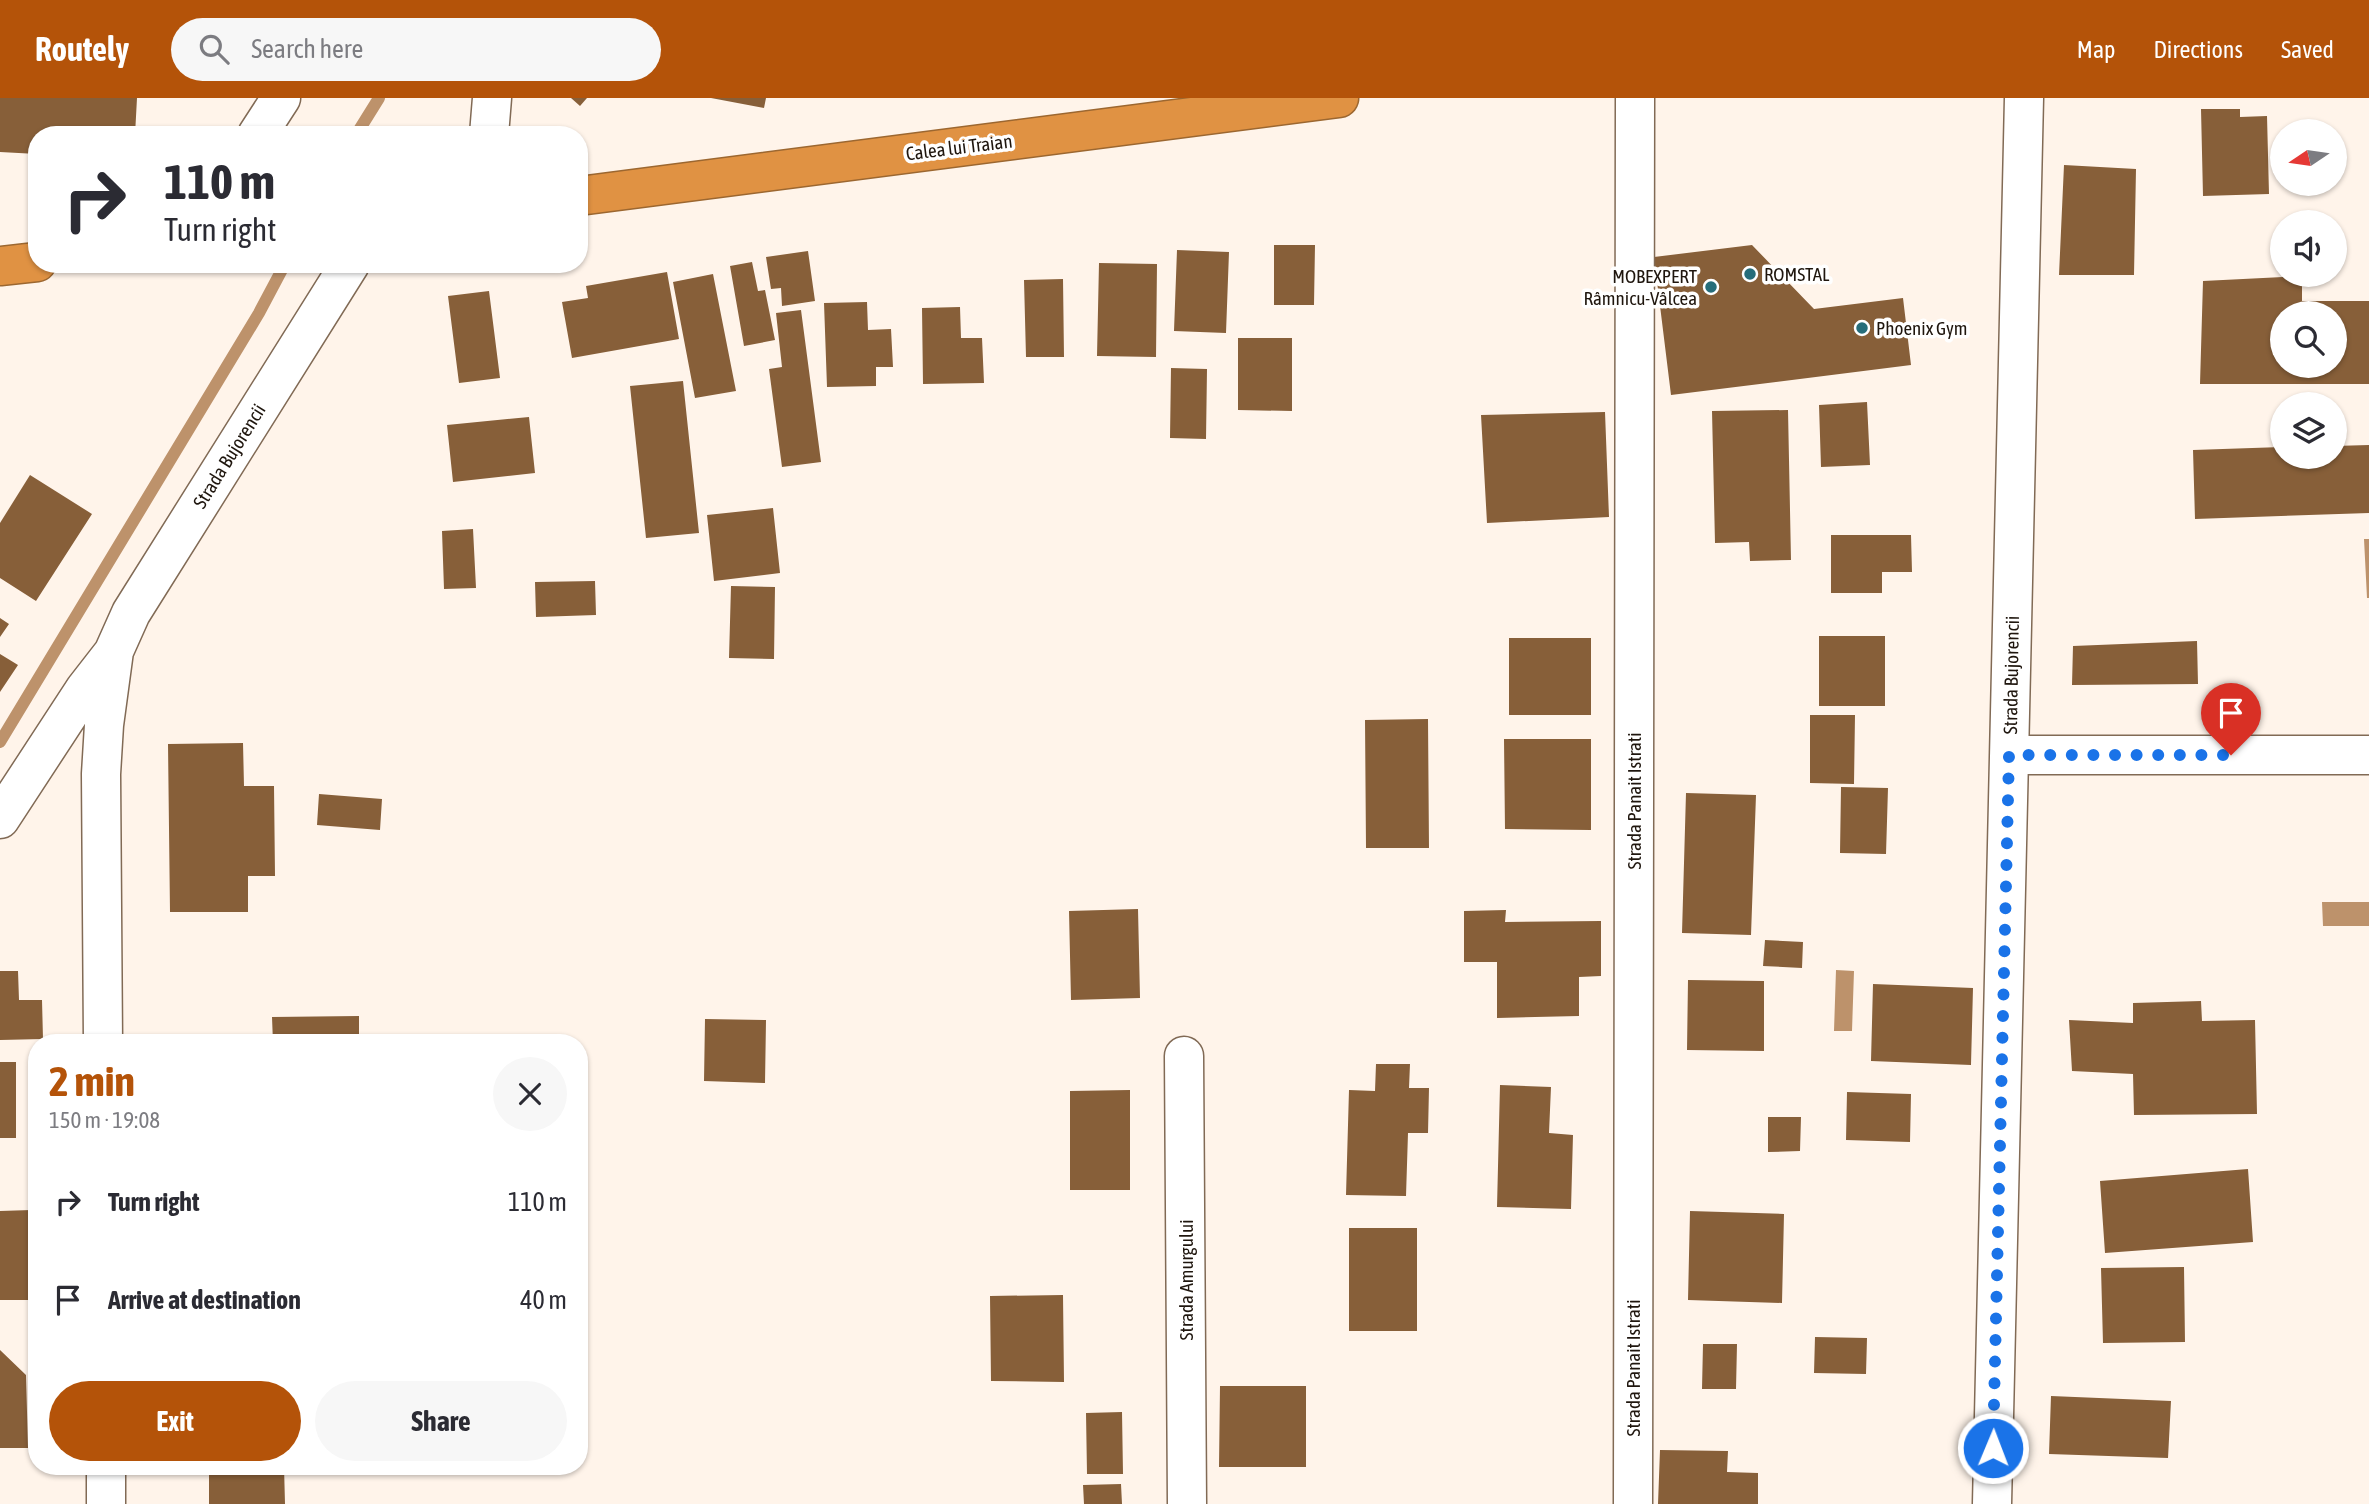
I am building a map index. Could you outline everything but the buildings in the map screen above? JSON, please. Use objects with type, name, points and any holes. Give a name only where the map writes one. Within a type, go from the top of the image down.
[{"type":"highway","name":"Calea lui Traian","points":[[588,195],[1225,106],[1339,98]]},
{"type":"street","points":[[263,126],[281,98]]},
{"type":"street","points":[[490,126],[492,98]]},
{"type":"street","name":"Strada Panait Istrati","points":[[1633,1504],[1635,98]]},
{"type":"street","name":"Strada Bujorencii","points":[[1992,1504],[2024,98]]},
{"type":"street","name":"Strada Bujorencii","points":[[0,819],[85,689],[114,651],[131,613],[344,273]]},
{"type":"street","name":"Strada Bujorencii","points":[[103,1034],[101,774],[104,725],[114,651]]},
{"type":"street","points":[[2009,755],[2369,755]]},
{"type":"street","name":"Strada Amurgului","points":[[1184,1056],[1187,1504]]},
{"type":"street","points":[[106,1475],[106,1504]]},
{"type":"shaded area","points":[[2364,539],[2369,539],[2369,598],[2367,598]]},
{"type":"shaded area","points":[[2322,902],[2369,902],[2369,926],[2323,926]]},
{"type":"shaded area","points":[[1836,970],[1854,971],[1852,1031],[1834,1031]]},
{"type":"waterway","points":[[362,126],[379,98]]},
{"type":"waterway","points":[[0,742],[259,313],[280,273]]},
{"type":"place","name":"ROMSTAL","points":[[1750,274]]},
{"type":"place","name":"MOBEXPERT Râmnicu-Vâlcea","points":[[1711,287]]},
{"type":"place","name":"Phoenix Gym","points":[[1862,328]]},
{"type":"route","points":[[1993,1448],[2009,755],[2231,755]]}]
